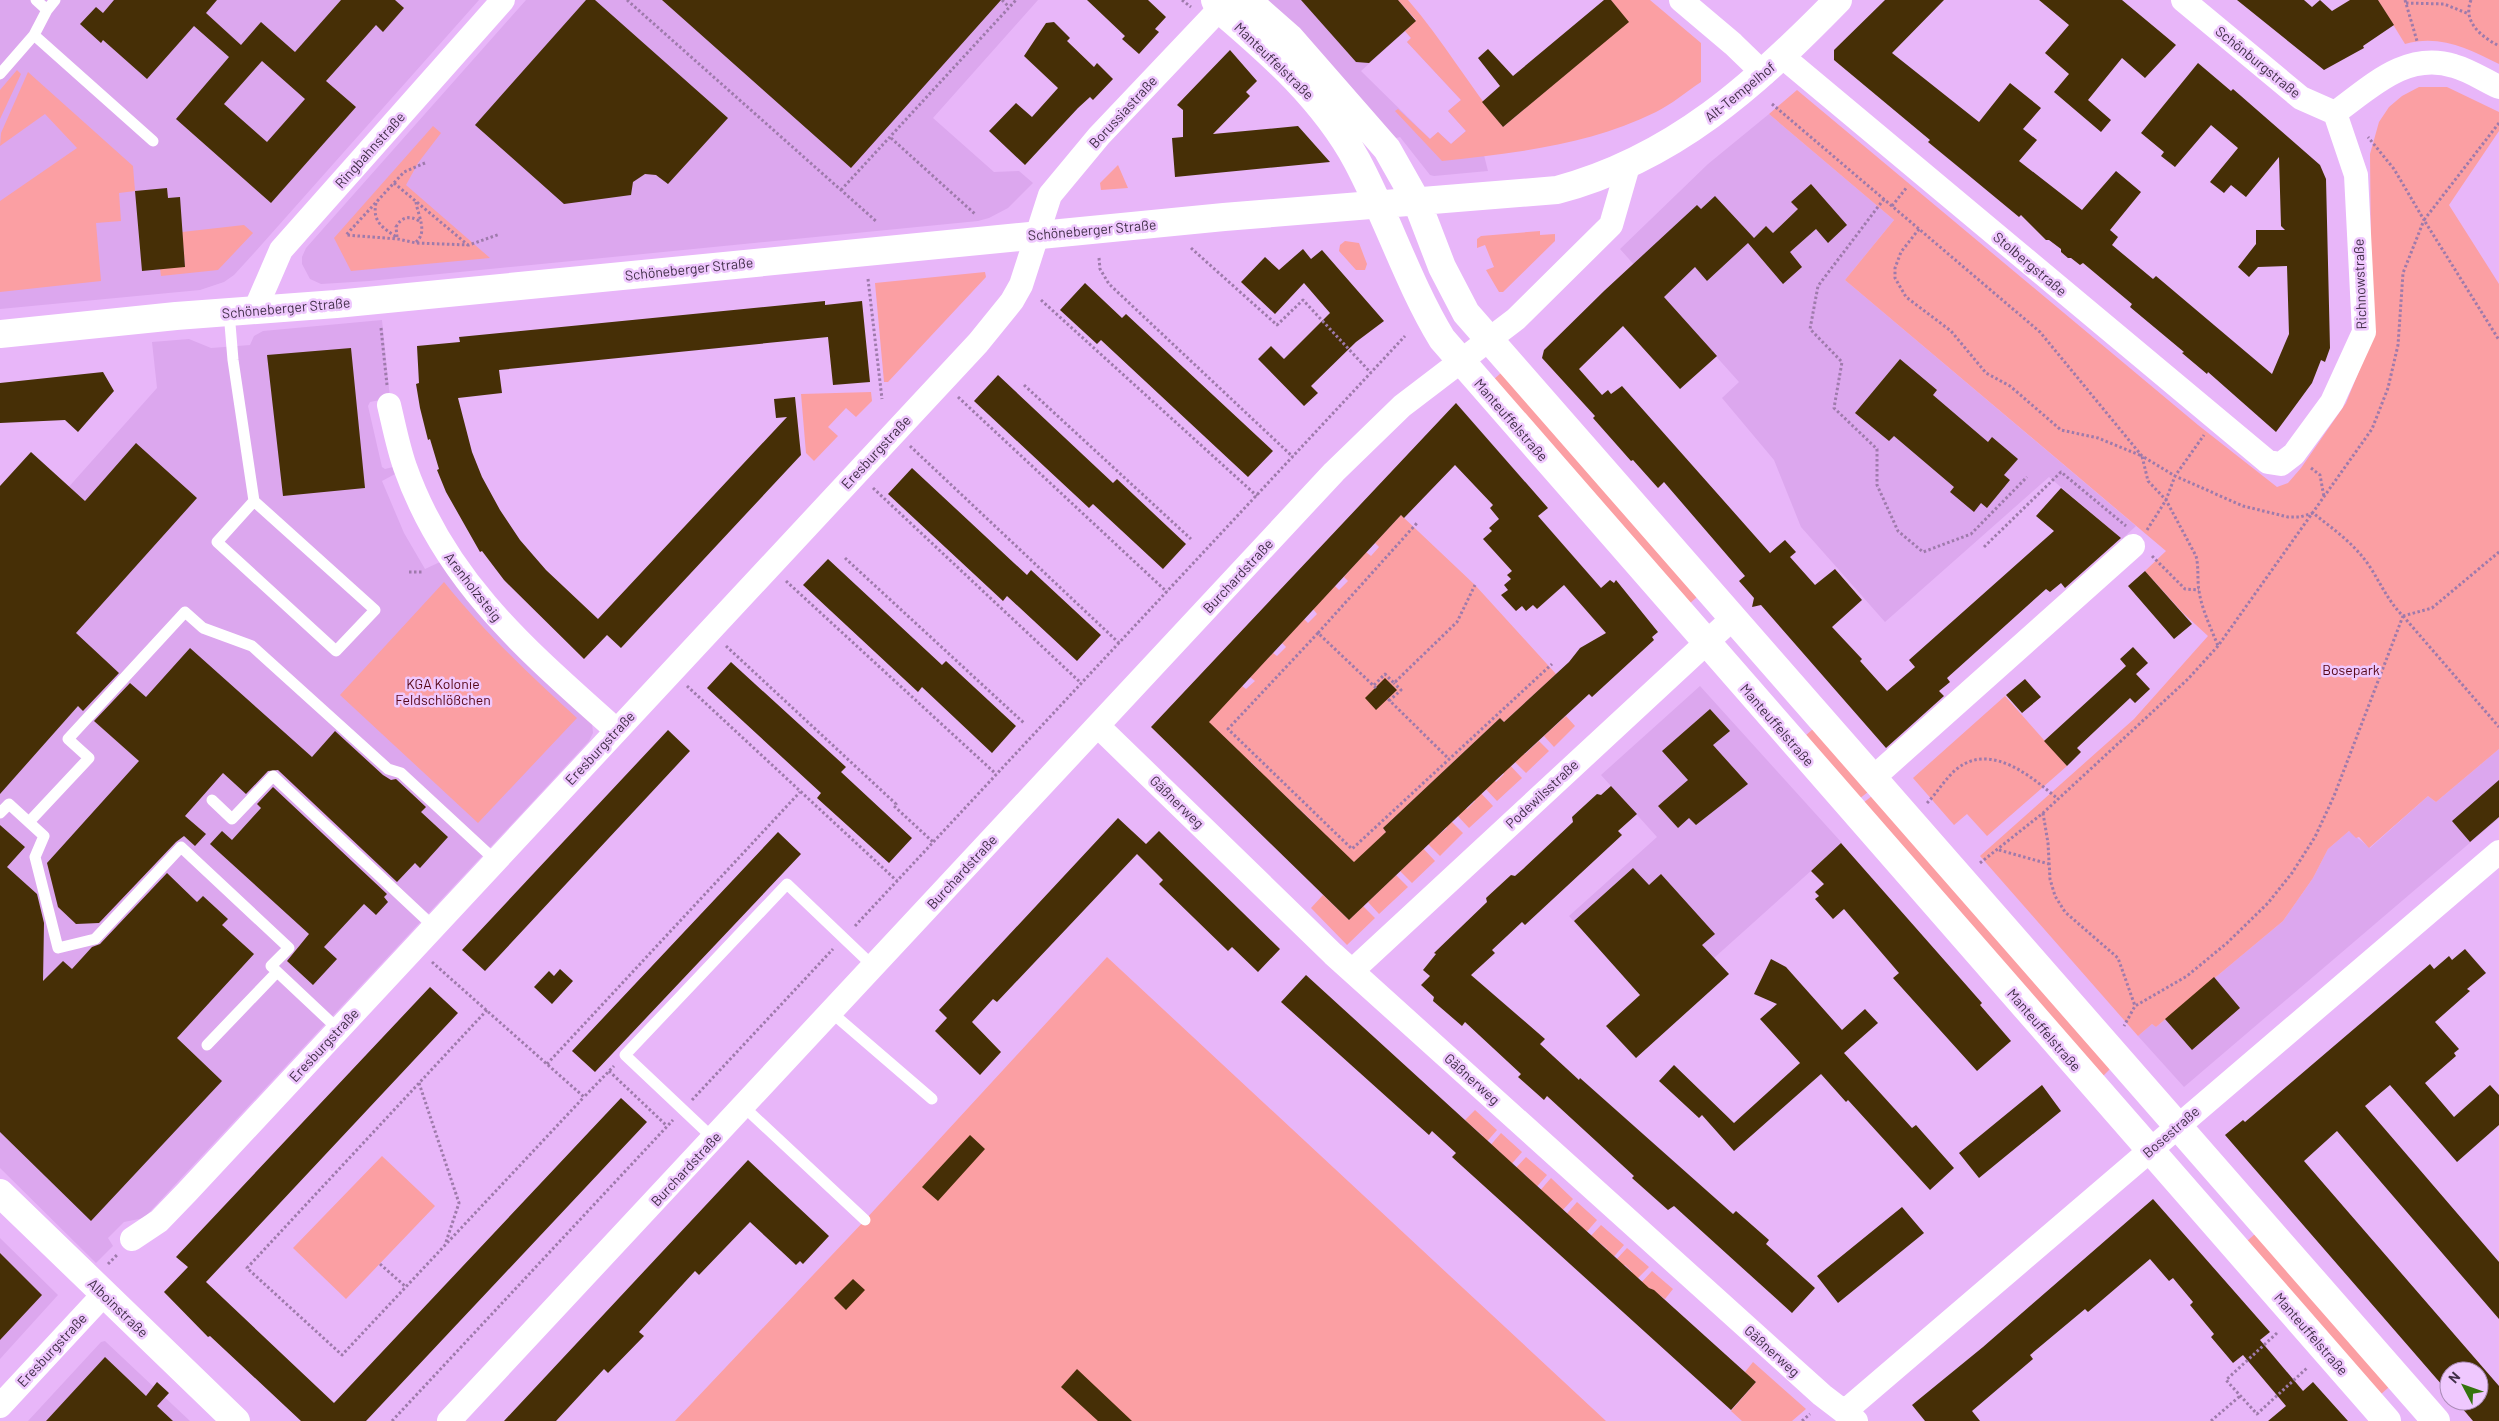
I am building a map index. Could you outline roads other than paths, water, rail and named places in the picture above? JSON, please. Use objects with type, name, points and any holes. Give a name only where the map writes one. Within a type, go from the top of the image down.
[{"type":"main road","name":"Manteuffelstraße","points":[[1248,0],[1290,38],[1367,124],[1404,175],[1418,202],[1449,283],[1466,314],[2436,1421]]},
{"type":"main road","name":"Alt-Tempelhof","points":[[1418,202],[1557,190],[1594,180],[1628,166],[1698,125],[1773,65],[1838,0]]},
{"type":"main road","name":"Manteuffelstraße","points":[[1214,4],[1274,57],[1318,104],[1357,160],[1426,312],[1442,340],[2387,1421]]},
{"type":"main road","name":"Schöneberger Straße","points":[[0,334],[1037,235],[1418,202]]},
{"type":"main road","points":[[2103,1097],[2131,1072]]},
{"type":"main road","name":"Alboinstraße","points":[[0,1193],[236,1421]]},
{"type":"street","name":"Ringbahnstraße","points":[[242,311],[281,250],[503,0]]},
{"type":"street","name":"Stolbergstraße","points":[[1681,0],[1733,44],[1773,65],[2268,462],[2280,464]]},
{"type":"street","name":"Schönburgstraße","points":[[2184,0],[2301,98],[2335,113]]},
{"type":"street","name":"Borussiastraße","points":[[1037,235],[1050,195],[1214,4]]},
{"type":"street","points":[[2335,113],[2386,74],[2420,62],[2455,66],[2499,87]]},
{"type":"street","name":"Richnowstraße","points":[[2280,464],[2294,454],[2332,402],[2364,332],[2356,175],[2335,113]]},
{"type":"street","points":[[1489,340],[1516,319],[1611,225],[1628,166]]},
{"type":"street","name":"Eresburgstraße","points":[[132,1239],[159,1221],[997,320],[1021,285],[1037,235]]},
{"type":"street","name":"Burchardstraße","points":[[449,1421],[1359,446],[1402,406],[1489,340]]},
{"type":"street","name":"Arenholzsteig","points":[[388,395],[405,467],[418,501],[430,525],[461,575],[512,634],[616,730]]},
{"type":"street","points":[[1873,778],[2139,541]]},
{"type":"street","name":"Podewilsstraße","points":[[1352,971],[1733,618]]},
{"type":"street","name":"Gäßnerweg","points":[[1098,726],[1352,971],[1822,1395],[1850,1417]]},
{"type":"street","name":"Bosestraße","points":[[1850,1417],[2150,1150],[2499,852]]},
{"type":"street","name":"Eresburgstraße","points":[[0,1406],[104,1294]]},
{"type":"lane","points":[[36,0],[47,10]]},
{"type":"lane","points":[[0,74],[34,35],[47,10],[56,0]]},
{"type":"lane","points":[[34,35],[153,141]]},
{"type":"lane","points":[[242,311],[233,360],[254,501],[374,610],[336,651],[217,542],[254,501]]},
{"type":"lane","points":[[29,822],[89,758],[68,739],[185,612],[203,628],[252,646],[388,769],[401,773],[495,860]]},
{"type":"lane","points":[[212,800],[232,819],[273,776],[434,927]]},
{"type":"lane","points":[[0,813],[9,804],[44,836],[35,857],[58,948],[95,939],[181,847],[289,948],[271,966],[338,1029]]},
{"type":"lane","points":[[714,1139],[625,1055],[787,884],[874,967]]},
{"type":"lane","points":[[207,1045],[277,972]]},
{"type":"lane","points":[[832,1012],[932,1098]]},
{"type":"lane","points":[[744,1106],[865,1220]]},
{"type":"park label","name":"Bosepark","points":[[2351,670]]},
{"type":"park label","name":"KGA Kolonie Feldschlößchen","points":[[443,692]]}]
